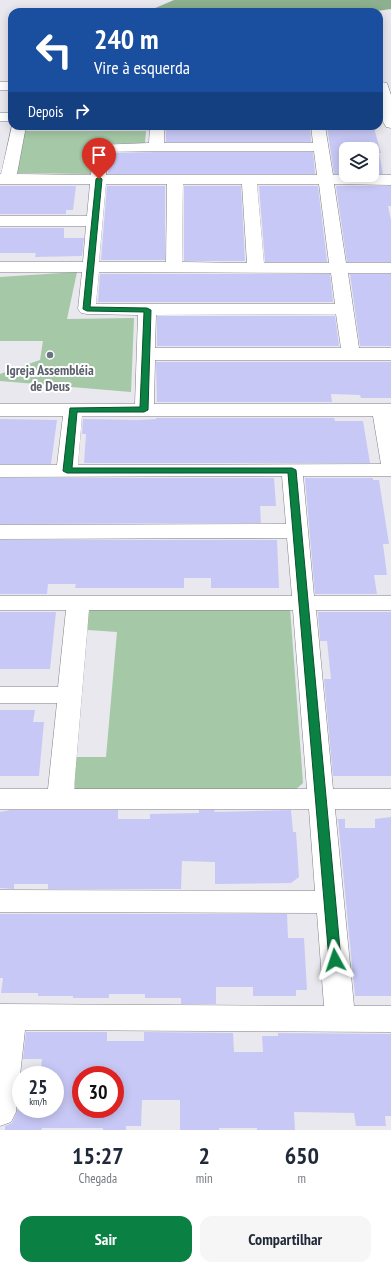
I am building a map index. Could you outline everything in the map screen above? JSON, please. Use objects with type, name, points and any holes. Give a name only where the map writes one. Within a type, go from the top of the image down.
[{"type":"street","points":[[384,86],[387,114]]},
{"type":"street","points":[[18,130],[4,179],[391,180]]},
{"type":"street","points":[[156,147],[157,130]]},
{"type":"street","points":[[319,130],[351,354]]},
{"type":"street","points":[[322,147],[101,148],[87,309],[345,309]]},
{"type":"street","points":[[174,179],[174,267]]},
{"type":"street","points":[[249,180],[256,268]]},
{"type":"street","points":[[0,221],[95,221]]},
{"type":"street","points":[[0,267],[391,268]]},
{"type":"street","points":[[144,410],[147,310]]},
{"type":"street","points":[[146,354],[391,354]]},
{"type":"street","points":[[0,410],[386,410],[391,466]]},
{"type":"street","points":[[67,471],[73,410]]},
{"type":"street","points":[[292,470],[340,1018]]},
{"type":"street","points":[[0,471],[391,470]]},
{"type":"street","points":[[0,532],[297,532]]},
{"type":"street","points":[[0,603],[391,603]]},
{"type":"street","points":[[60,799],[78,603]]},
{"type":"street","points":[[0,695],[70,695]]},
{"type":"street","points":[[0,799],[391,799]]},
{"type":"street","points":[[0,901],[330,902]]},
{"type":"street","points":[[0,1112],[5,1017],[391,1019]]},
{"type":"green space","points":[[174,0],[391,0],[391,9],[383,10],[383,8],[155,8]]},
{"type":"green space","points":[[22,131],[146,131],[145,143],[95,144],[92,174],[14,173]]},
{"type":"green space","points":[[77,272],[67,319],[134,318],[131,392],[0,381],[0,374],[40,360],[43,341],[0,341],[0,277]]},
{"type":"green space","points":[[88,608],[290,608],[303,783],[293,792],[75,791],[75,757],[106,757],[117,632],[88,630]]},
{"type":"building","points":[[166,130],[310,130],[311,142],[166,142]]},
{"type":"building","points":[[328,130],[375,130],[378,142],[339,142],[339,174],[334,174]]},
{"type":"building","points":[[313,152],[315,174],[108,174],[109,153]]},
{"type":"building","points":[[379,153],[383,174],[379,174]]},
{"type":"building","points":[[0,186],[76,186],[73,210],[66,210],[66,214],[0,214]]},
{"type":"building","points":[[107,186],[165,186],[165,260],[101,260]]},
{"type":"building","points":[[184,186],[241,186],[245,261],[184,261]]},
{"type":"building","points":[[259,186],[318,186],[327,262],[265,262]]},
{"type":"building","points":[[336,186],[391,186],[391,206],[388,206],[391,220],[391,262],[347,262]]},
{"type":"building","points":[[0,228],[64,228],[64,238],[84,238],[82,256],[35,257],[36,253],[0,253]]},
{"type":"building","points":[[100,274],[330,274],[333,302],[98,302]]},
{"type":"building","points":[[350,274],[391,274],[391,346],[360,346]]},
{"type":"building","points":[[157,316],[335,316],[339,346],[157,346]]},
{"type":"building","points":[[156,362],[391,362],[391,398],[361,398],[360,395],[331,394],[332,402],[157,402]]},
{"type":"building","points":[[156,418],[334,418],[335,421],[363,421],[370,463],[84,463],[86,434],[82,434],[83,419],[138,420]]},
{"type":"building","points":[[0,419],[57,420],[51,464],[0,464]]},
{"type":"building","points":[[0,478],[274,478],[276,506],[260,506],[261,523],[0,524]]},
{"type":"building","points":[[305,478],[373,478],[373,480],[379,480],[389,544],[383,544],[387,575],[374,575],[377,594],[315,594]]},
{"type":"building","points":[[0,540],[277,540],[279,588],[211,588],[211,578],[184,578],[184,588],[75,588],[76,584],[48,584],[47,594],[0,594]]},
{"type":"building","points":[[0,612],[56,612],[50,669],[0,669]]},
{"type":"building","points":[[318,612],[391,612],[391,776],[333,776],[324,679],[331,679],[327,641],[320,641]]},
{"type":"building","points":[[0,710],[35,710],[33,722],[44,722],[39,776],[0,776]]},
{"type":"building","points":[[10,810],[118,810],[118,819],[150,819],[150,814],[199,813],[199,810],[215,810],[214,812],[291,810],[293,832],[296,832],[299,877],[291,883],[215,884],[215,862],[182,861],[181,889],[48,889],[48,884],[14,884],[14,889],[0,888],[0,812]]},
{"type":"building","points":[[391,817],[391,996],[355,996],[338,819],[345,819],[345,828],[375,828],[375,819]]},
{"type":"building","points":[[0,914],[287,914],[288,938],[304,938],[307,990],[296,990],[296,996],[253,996],[253,987],[216,987],[216,1004],[181,1004],[181,998],[145,998],[145,994],[109,994],[109,998],[73,998],[73,996],[38,996],[38,993],[1,993],[3,978],[0,978]]},
{"type":"building","points":[[26,1032],[107,1032],[107,1041],[144,1041],[144,1032],[233,1033],[234,1052],[263,1052],[262,1036],[278,1036],[278,1033],[391,1034],[391,1116],[385,1116],[386,1126],[356,1126],[354,1113],[294,1112],[295,1130],[219,1128],[219,1130],[180,1130],[180,1100],[142,1100],[141,1126],[126,1126],[126,1130],[103,1130],[103,1128],[42,1128],[41,1130],[5,1130],[5,1126],[12,1123],[14,1118],[64,1118],[64,1066],[41,1066],[42,1059],[23,1059]]},
{"type":"place","name":"Igreja Assembléia de Deus","points":[[50,355]]},
{"type":"route","points":[[99,179],[87,309],[147,310],[144,410],[73,410],[67,471],[292,470],[335,960]]}]
